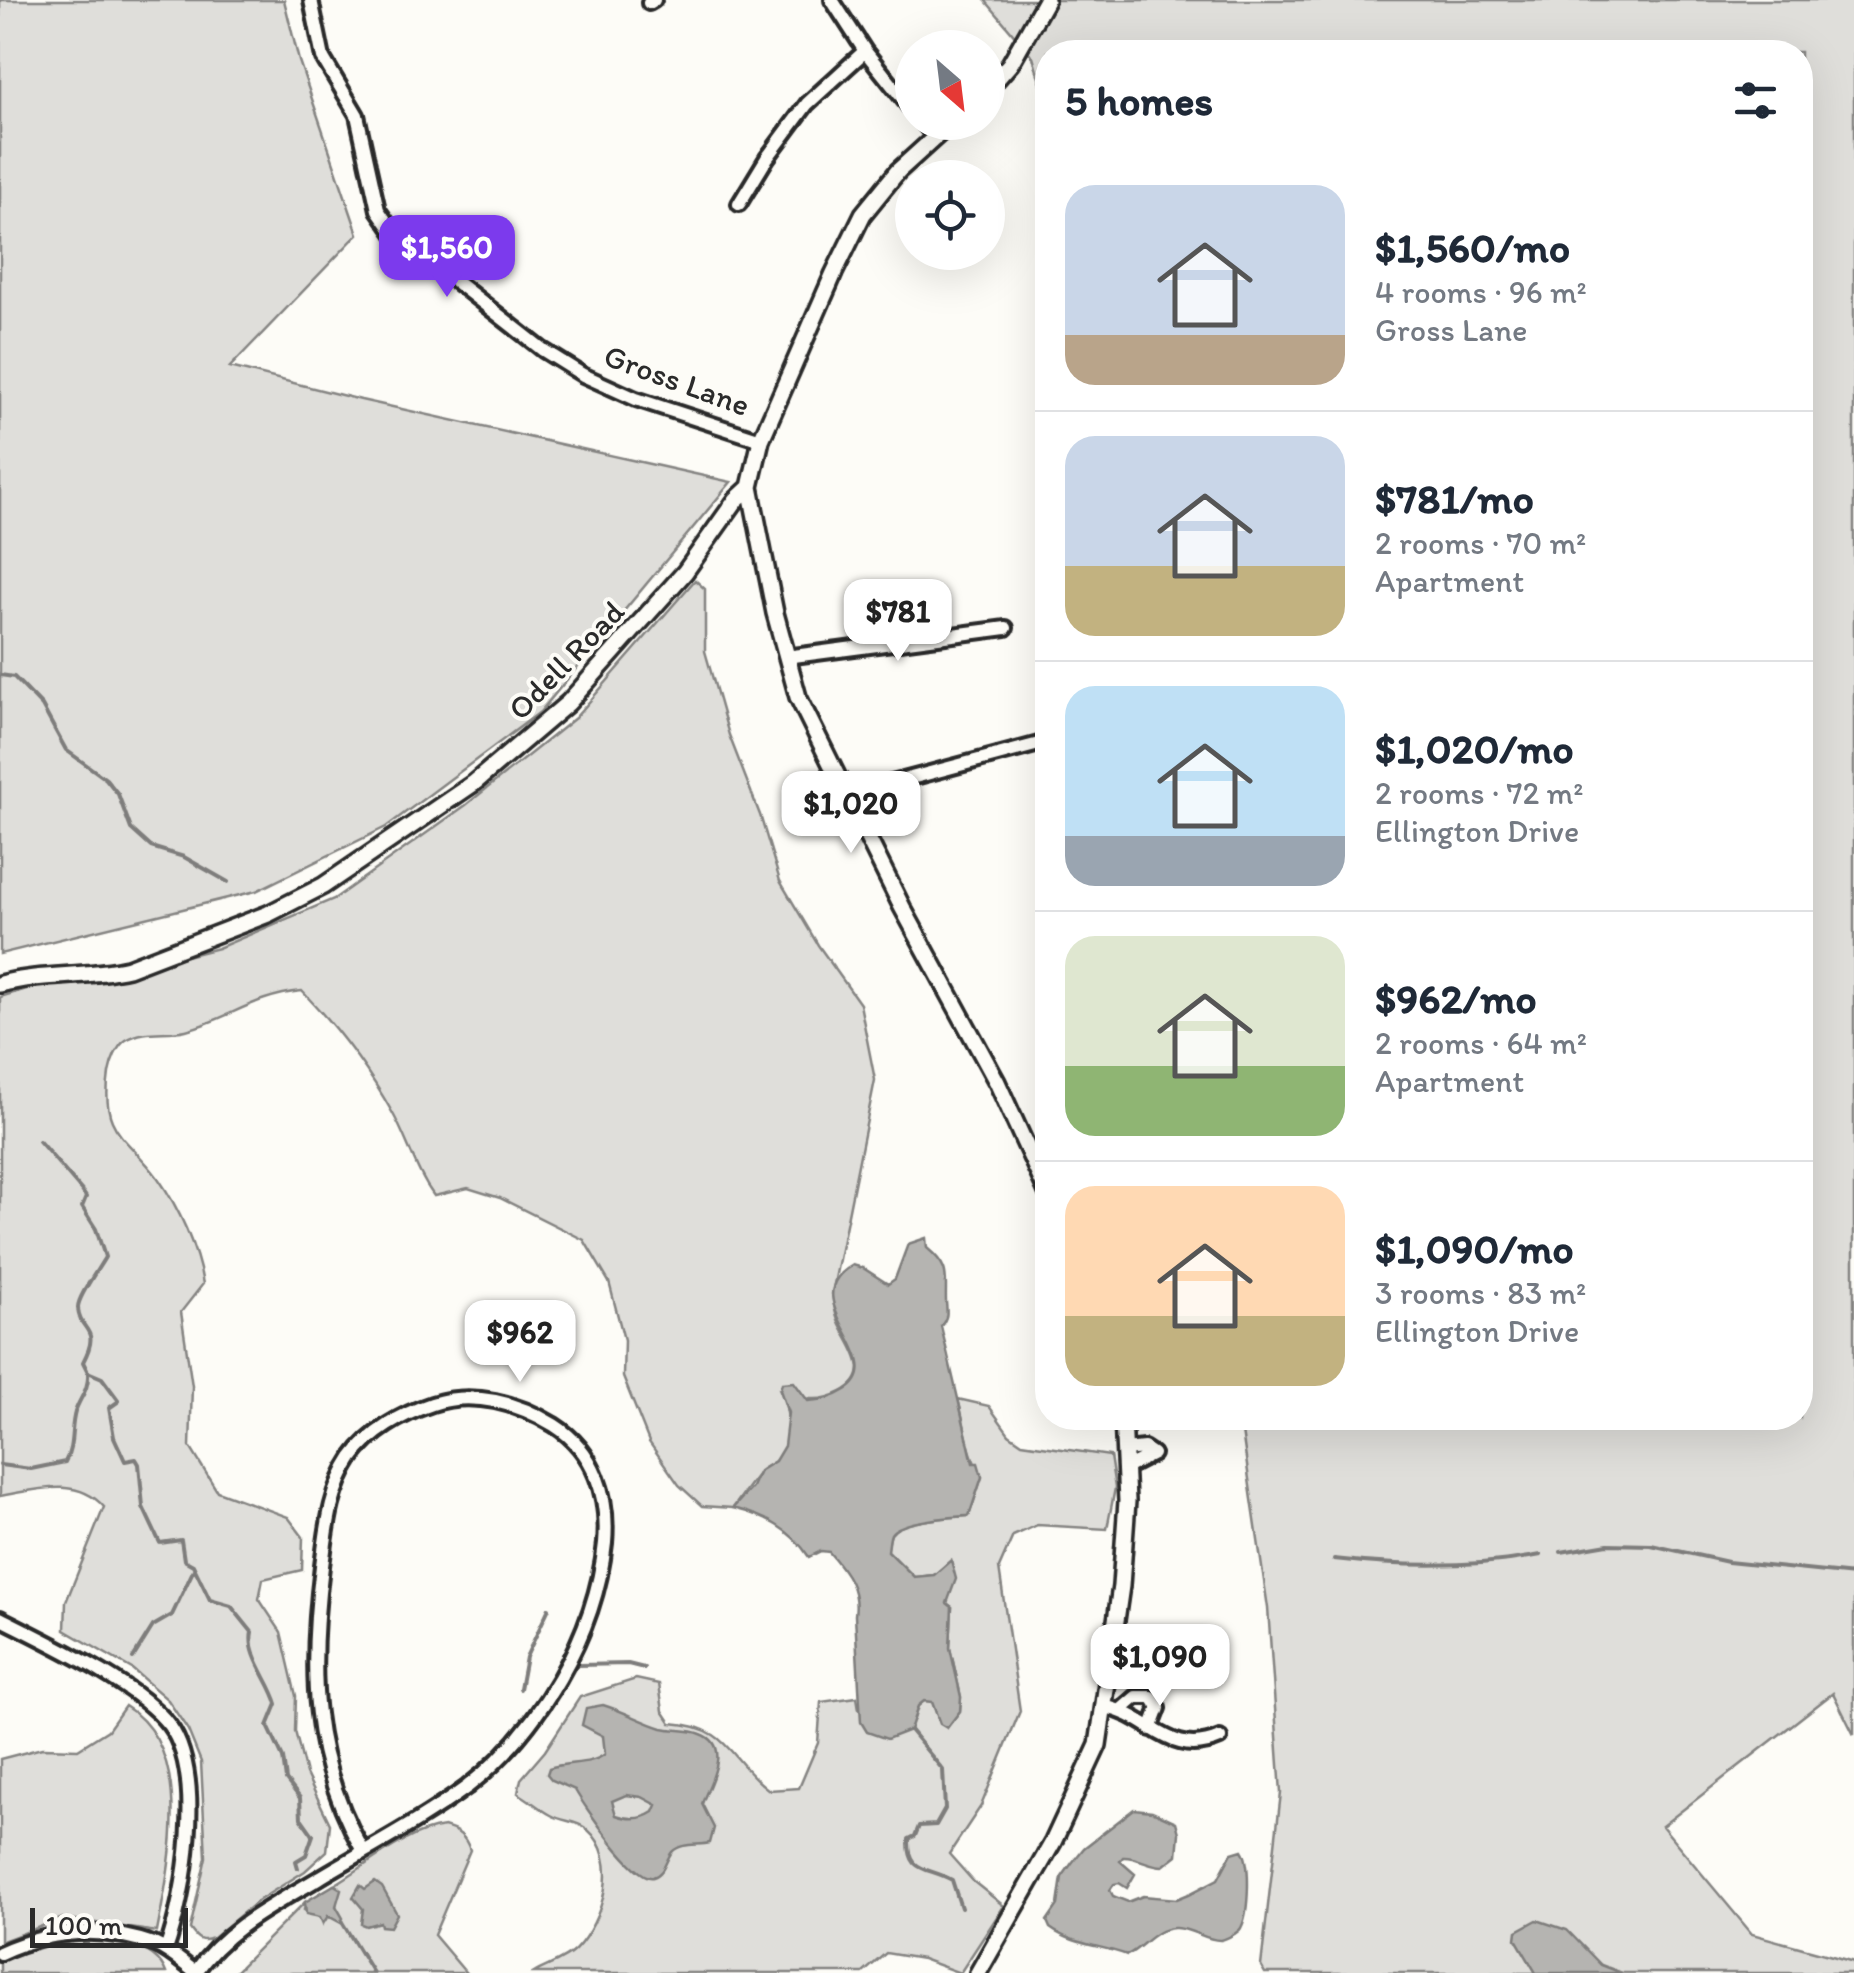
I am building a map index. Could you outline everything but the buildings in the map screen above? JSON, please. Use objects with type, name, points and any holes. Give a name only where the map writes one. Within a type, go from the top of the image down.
[{"type":"street","name":"Gross Lane","points":[[311,0],[323,58],[357,116],[378,210],[394,233],[543,350],[582,375],[636,399],[761,440]]},
{"type":"street","points":[[832,0],[865,52],[895,89]]},
{"type":"street","points":[[1005,70],[1046,0]]},
{"type":"street","points":[[738,204],[807,104],[865,52]]},
{"type":"street","name":"Odell Road","points":[[0,984],[20,979],[100,975],[128,968],[268,914],[350,868],[501,763],[568,703],[674,584],[736,500],[750,487],[761,440],[864,214],[898,172],[933,140]]},
{"type":"street","points":[[750,487],[798,697],[902,907],[996,1082],[1035,1166]]},
{"type":"street","points":[[786,656],[1006,628]]},
{"type":"street","points":[[847,795],[1035,745]]},
{"type":"street","points":[[0,1953],[44,1935],[114,1935],[166,1950],[195,1973],[240,1926],[437,1807],[493,1762],[546,1698],[585,1628],[604,1552],[602,1489],[588,1459],[555,1426],[509,1404],[478,1399],[440,1402],[394,1422],[353,1456],[331,1504],[317,1601],[313,1671],[316,1712],[326,1764],[344,1814],[363,1851]]},
{"type":"street","points":[[978,1973],[1082,1786],[1113,1709],[1126,1468],[1124,1430]]},
{"type":"street","points":[[1125,1450],[1144,1448],[1152,1454],[1126,1468]]},
{"type":"street","points":[[0,1618],[153,1707],[173,1730],[186,1780],[188,1854],[180,1904],[166,1950]]},
{"type":"street","points":[[1113,1709],[1136,1698],[1152,1697],[1158,1708],[1151,1729]]},
{"type":"street","points":[[1113,1709],[1186,1745],[1220,1738]]},
{"type":"shaded area","points":[[0,0],[284,0],[299,61],[358,234],[230,367],[731,482],[540,712],[386,827],[256,891],[0,954]]},
{"type":"shaded area","points":[[985,0],[1854,0],[1854,1735],[1833,1693],[1662,1826],[1752,1934],[1854,1962],[1854,1973],[1265,1973],[1261,1966],[1281,1793],[1268,1608],[1242,1430],[1813,1430],[1813,40],[1035,40],[1035,64]]},
{"type":"shaded area","points":[[695,580],[705,589],[705,651],[729,735],[780,881],[818,945],[860,1004],[875,1080],[832,1294],[838,1321],[858,1361],[857,1378],[841,1392],[825,1398],[804,1398],[780,1390],[788,1426],[781,1453],[763,1468],[733,1508],[702,1506],[679,1485],[649,1442],[623,1377],[624,1340],[609,1282],[584,1240],[500,1198],[468,1188],[434,1196],[373,1080],[302,991],[269,998],[186,1030],[141,1034],[123,1043],[109,1073],[107,1093],[112,1122],[173,1202],[192,1243],[203,1284],[181,1312],[192,1386],[190,1447],[217,1491],[288,1517],[303,1537],[302,1570],[263,1579],[259,1599],[281,1632],[296,1696],[295,1731],[306,1774],[330,1824],[327,1851],[305,1871],[256,1902],[213,1938],[200,1939],[190,1929],[206,1857],[201,1762],[188,1730],[168,1700],[132,1669],[65,1630],[66,1602],[104,1507],[93,1497],[69,1488],[0,1496],[0,997],[30,988],[95,979],[218,948],[334,899],[466,805],[575,718]]},
{"type":"shaded area","points":[[926,1238],[927,1248],[945,1273],[946,1315],[941,1326],[973,1463],[978,1463],[982,1477],[969,1516],[916,1522],[891,1534],[888,1551],[914,1577],[934,1575],[951,1560],[956,1579],[947,1603],[952,1607],[950,1648],[961,1697],[960,1711],[947,1728],[940,1724],[932,1702],[924,1701],[918,1706],[910,1730],[887,1739],[867,1732],[861,1722],[855,1597],[846,1574],[829,1552],[809,1557],[776,1525],[733,1508],[752,1487],[759,1471],[775,1461],[784,1446],[788,1413],[780,1390],[782,1383],[794,1382],[808,1401],[813,1401],[846,1390],[858,1377],[859,1363],[832,1295],[837,1279],[853,1265],[888,1284],[895,1279],[908,1244]]},
{"type":"shaded area","points":[[958,1399],[989,1406],[1009,1434],[1022,1443],[1110,1456],[1115,1488],[1107,1529],[1037,1525],[1013,1536],[999,1568],[1020,1711],[981,1806],[949,1854],[974,1882],[1004,1906],[960,1973],[922,1959],[886,1953],[863,1973],[534,1973],[575,1950],[594,1923],[605,1890],[604,1856],[587,1829],[551,1815],[518,1793],[521,1779],[545,1751],[580,1697],[636,1679],[659,1684],[663,1711],[671,1723],[691,1726],[718,1738],[769,1790],[799,1788],[818,1743],[821,1702],[857,1697],[859,1709],[914,1719],[918,1706],[932,1701],[940,1723],[947,1727],[960,1711],[961,1697],[950,1648],[952,1607],[947,1604],[951,1561],[934,1575],[914,1577],[887,1550],[891,1534],[905,1525],[969,1516],[982,1477],[970,1449]]},
{"type":"shaded area","points":[[603,1705],[662,1728],[697,1732],[711,1740],[716,1747],[716,1766],[702,1804],[714,1828],[710,1843],[676,1849],[660,1873],[653,1877],[645,1875],[611,1841],[575,1790],[552,1780],[547,1774],[549,1768],[605,1754],[603,1736],[582,1725],[586,1708]],"holes":[[[626,1795],[642,1797],[657,1805],[654,1812],[636,1818],[616,1815],[612,1801]]]},
{"type":"shaded area","points":[[125,1706],[147,1725],[162,1750],[170,1778],[171,1842],[157,1932],[63,1918],[0,1942],[0,1759],[42,1748],[78,1749],[108,1730]]},
{"type":"shaded area","points":[[1134,1809],[1152,1811],[1176,1822],[1177,1855],[1163,1866],[1123,1857],[1120,1861],[1135,1874],[1127,1888],[1114,1884],[1110,1890],[1113,1896],[1128,1902],[1143,1896],[1177,1899],[1218,1879],[1232,1853],[1242,1850],[1248,1876],[1247,1900],[1244,1921],[1237,1932],[1221,1940],[1180,1928],[1167,1929],[1127,1955],[1077,1941],[1050,1928],[1047,1921],[1058,1905],[1062,1877],[1084,1848]]},
{"type":"shaded area","points":[[444,1827],[461,1835],[470,1850],[434,1935],[466,1973],[234,1973],[305,1902],[304,1910],[335,1918],[338,1886],[334,1885],[401,1842]]},
{"type":"shaded area","points":[[375,1882],[397,1914],[390,1927],[381,1926],[380,1922],[361,1924],[363,1909],[353,1897],[360,1885],[365,1889]]},
{"type":"shaded area","points":[[334,1885],[341,1889],[336,1906],[343,1918],[341,1923],[328,1916],[323,1924],[320,1917],[306,1914],[305,1902]]},
{"type":"shaded area","points":[[1537,1920],[1567,1930],[1601,1965],[1622,1973],[1536,1973],[1516,1939],[1517,1931]]},
{"type":"shaded area","points":[[62,1937],[136,1946],[159,1961],[166,1973],[0,1973],[0,1958]]},
{"type":"waterway","points":[[0,675],[14,677],[42,706],[66,750],[106,779],[118,794],[131,829],[151,847],[184,857],[228,882]]},
{"type":"waterway","points":[[39,1141],[86,1197],[82,1207],[96,1229],[105,1257],[79,1303],[79,1316],[90,1336],[83,1362],[88,1372],[102,1378],[119,1401],[109,1408],[114,1437],[125,1461],[136,1459],[139,1464],[143,1507],[160,1543],[181,1540],[184,1560],[193,1565],[210,1600],[231,1606],[252,1632],[256,1659],[277,1704],[268,1726],[283,1758],[286,1780],[300,1798],[301,1818],[313,1835],[306,1855],[296,1861],[298,1868]]},
{"type":"waterway","points":[[0,1465],[31,1469],[65,1462],[88,1373]]},
{"type":"waterway","points":[[1561,1552],[1608,1544],[1651,1545],[1728,1562],[1854,1575]]},
{"type":"waterway","points":[[1334,1559],[1438,1565],[1541,1555]]},
{"type":"waterway","points":[[133,1658],[153,1626],[172,1615],[194,1569]]},
{"type":"waterway","points":[[520,1689],[526,1657],[549,1608]]},
{"type":"waterway","points":[[578,1665],[628,1664],[644,1668]]},
{"type":"waterway","points":[[910,1730],[943,1770],[945,1809],[936,1825],[919,1826],[909,1839],[909,1850],[915,1864],[952,1880],[961,1908]]},
{"type":"waterway","points":[[342,1922],[373,1973]]}]
